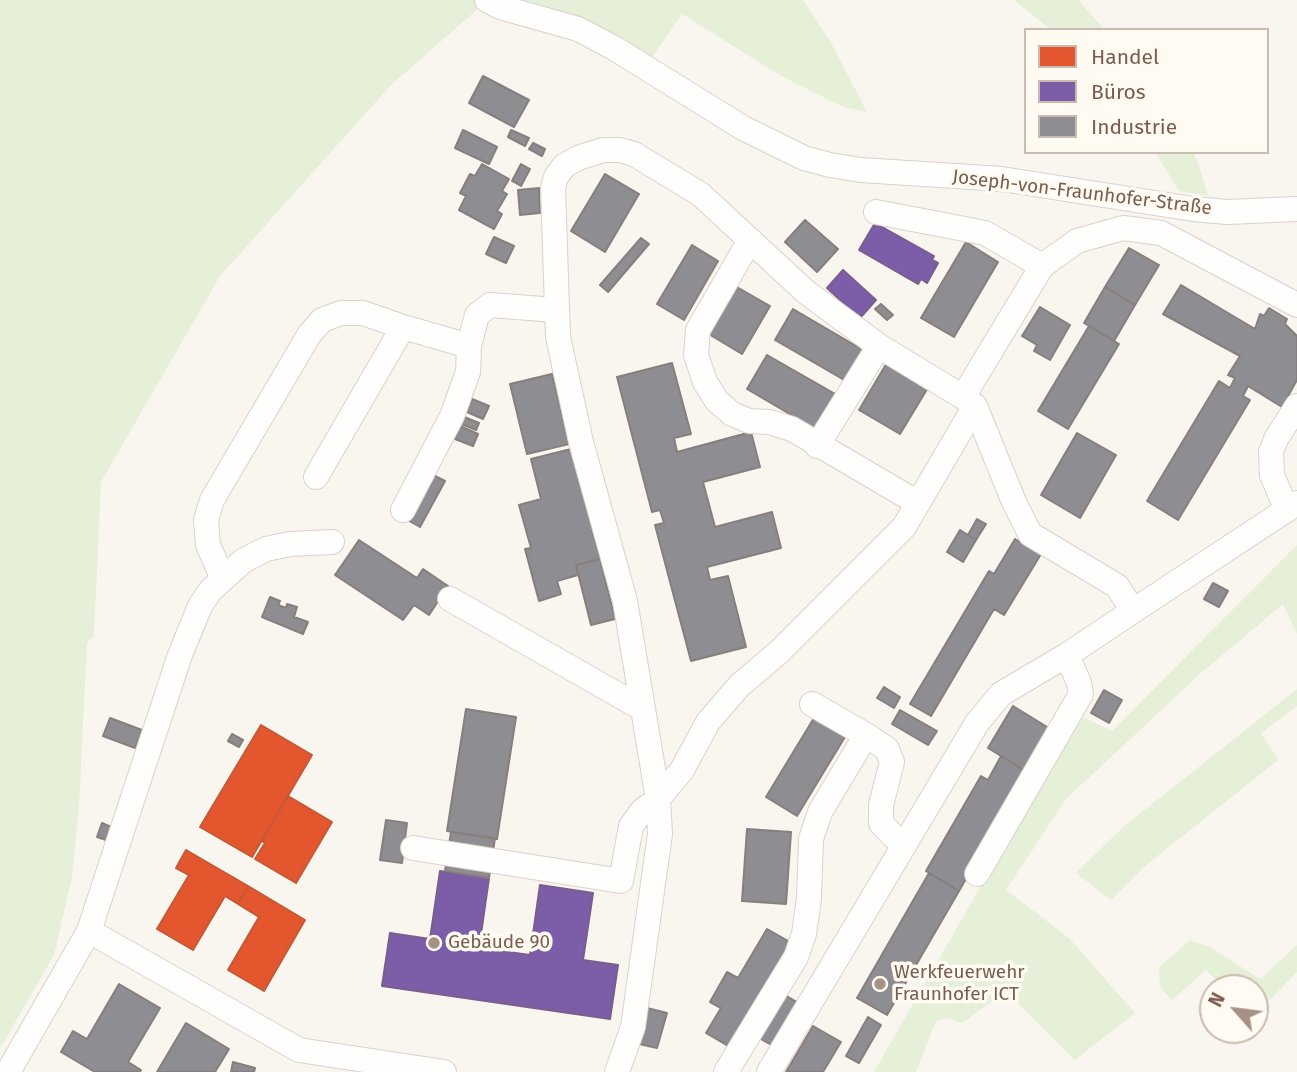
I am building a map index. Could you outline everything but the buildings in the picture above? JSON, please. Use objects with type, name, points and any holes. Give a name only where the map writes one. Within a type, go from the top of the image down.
[{"type":"street","name":"Joseph-von-Fraunhofer-Straße","points":[[487,0],[500,7],[578,29],[614,48],[743,128],[804,158],[830,166],[1002,179],[1193,209],[1227,212],[1297,209]]},
{"type":"street","points":[[617,1072],[633,1027],[660,834],[658,799],[625,601],[581,442],[558,337],[553,188],[556,177],[564,166],[603,150],[620,150],[634,154],[700,194],[806,292],[879,346],[969,401],[1030,534],[1117,586],[1133,611]]},
{"type":"street","points":[[876,212],[985,233],[1042,266]]},
{"type":"street","points":[[413,848],[621,881],[631,826],[682,770],[708,722],[739,686],[779,652],[904,527],[1042,266],[1077,241],[1123,229],[1161,233],[1297,305]]},
{"type":"street","points":[[750,240],[698,330],[696,355],[705,382],[717,401],[733,414],[749,421],[771,422],[792,429],[918,503]]},
{"type":"street","points":[[403,510],[452,416],[468,372],[469,346],[477,315],[489,305],[556,310]]},
{"type":"street","points":[[223,579],[208,545],[206,520],[212,500],[309,335],[322,320],[341,313],[363,313],[469,346]]},
{"type":"street","points":[[316,477],[403,327]]},
{"type":"street","points":[[817,446],[879,346]]},
{"type":"street","points":[[769,1072],[977,723],[1001,694],[1067,655],[1292,506],[1272,475],[1271,452],[1297,406]]},
{"type":"street","points":[[8,1072],[89,931],[180,655],[200,606],[210,591],[243,561],[266,549],[290,544],[332,542]]},
{"type":"street","points":[[450,599],[643,709]]},
{"type":"street","points":[[977,874],[1081,694],[1067,655]]},
{"type":"street","points":[[812,704],[887,749],[892,762],[881,805],[881,823],[904,843]]},
{"type":"street","points":[[726,1072],[796,957],[804,934],[809,899],[811,839],[820,812],[866,735]]},
{"type":"street","points":[[89,931],[299,1050],[444,1072]]},
{"type":"green space","points":[[0,0],[488,0],[391,85],[220,276],[101,482],[94,636],[87,643],[79,806],[72,877],[54,955],[0,1049]]},
{"type":"green space","points":[[500,0],[803,0],[830,41],[867,112],[843,107],[781,76],[682,14],[647,64]]},
{"type":"green space","points":[[1014,0],[1078,0],[1103,28],[1049,28]]},
{"type":"green space","points":[[1156,154],[1194,154],[1208,196],[1179,191]]},
{"type":"green space","points":[[1297,545],[1297,634],[1283,604],[1201,673],[1066,799],[1006,890],[1069,938],[1135,1013],[1075,1060],[1006,991],[962,1023],[946,1018],[936,1021],[916,1072],[874,1072],[1079,715],[1112,731]]},
{"type":"green space","points":[[1297,689],[1297,706],[1261,733],[1278,760],[1145,866],[1111,900],[1076,873],[1123,827]]},
{"type":"green space","points":[[1190,940],[1210,947],[1252,974],[1210,974],[1206,970],[1172,1000],[1160,987],[1159,967]]},
{"type":"green space","points":[[1297,945],[1297,972],[1269,1001],[1269,974],[1265,974]]},
{"type":"place","name":"Gebäude 90","points":[[434,943]]},
{"type":"place","name":"Werkfeuerwehr Fraunhofer ICT","points":[[880,984]]}]
